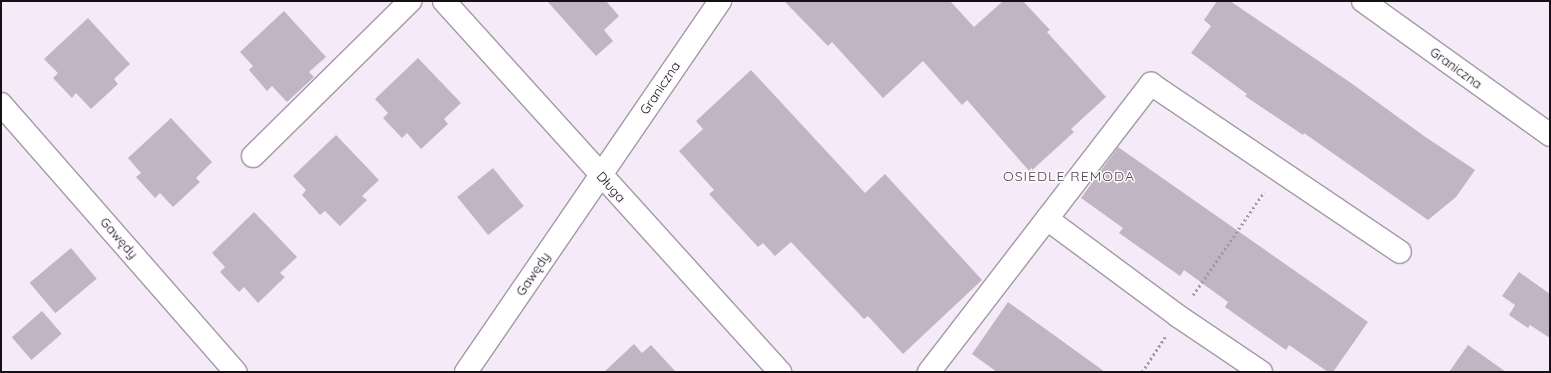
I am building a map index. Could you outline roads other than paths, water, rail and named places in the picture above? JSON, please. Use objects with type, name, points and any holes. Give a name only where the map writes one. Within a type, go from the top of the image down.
[{"type":"street","points":[[253,156],[410,1]]},
{"type":"street","name":"Długa","points":[[444,1],[780,372]]},
{"type":"street","name":"Graniczna","points":[[601,176],[720,1]]},
{"type":"street","name":"Graniczna","points":[[1363,1],[1550,135]]},
{"type":"street","points":[[930,372],[1151,84],[1400,252]]},
{"type":"street","name":"Gawędy","points":[[1,104],[236,372]]},
{"type":"street","name":"Gawędy","points":[[466,372],[601,176]]},
{"type":"street","points":[[1047,219],[1178,316],[1261,372]]},
{"type":"district","name":"OSIEDLE REMODA","points":[[1069,176]]}]
